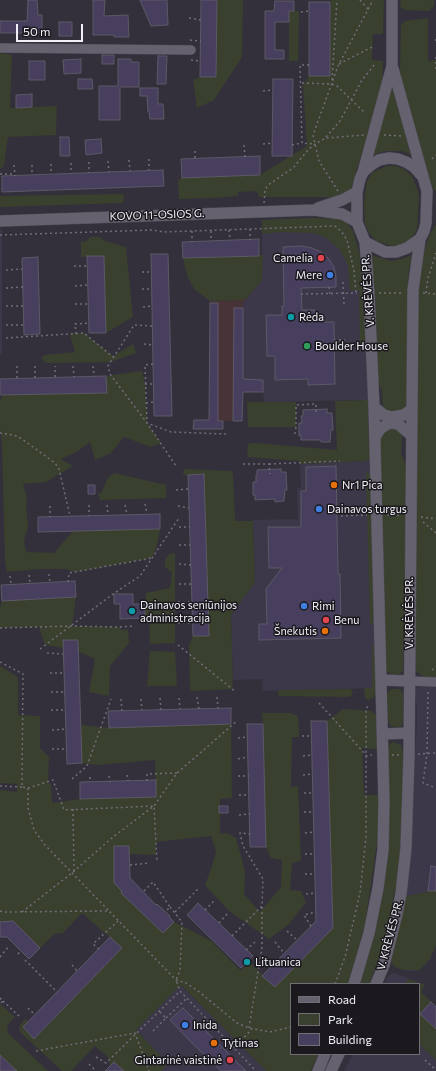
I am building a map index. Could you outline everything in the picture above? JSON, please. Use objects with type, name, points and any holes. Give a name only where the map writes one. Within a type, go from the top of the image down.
[{"type":"main road","points":[[392,0],[392,65],[423,177],[432,194],[424,231],[420,239],[407,248],[386,252],[365,242],[357,222],[357,192],[392,65]]},
{"type":"main road","points":[[363,172],[379,160],[388,158],[406,162],[414,167],[423,177]]},
{"type":"main road","name":"KOVO 11-OSIOS G.","points":[[314,210],[342,200],[357,192]]},
{"type":"main road","name":"KOVO 11-OSIOS G.","points":[[0,221],[314,210],[342,214],[357,222]]},
{"type":"main road","points":[[426,223],[436,214]]},
{"type":"main road","name":"V. KRĖVĖS PR.","points":[[376,983],[386,958],[401,894],[406,848],[409,755],[413,294],[415,268],[420,239]]},
{"type":"main road","name":"V. KRĖVĖS PR.","points":[[354,983],[369,933],[378,888],[384,831],[374,407],[369,293],[365,242]]},
{"type":"main road","points":[[374,407],[384,415],[392,417],[404,415],[412,409]]},
{"type":"main road","points":[[374,437],[380,429],[391,423],[398,424],[411,435]]},
{"type":"main road","points":[[381,680],[409,681]]},
{"type":"main road","points":[[382,734],[409,734]]},
{"type":"main road","points":[[318,1071],[325,1055]]},
{"type":"main road","points":[[331,1071],[339,1055]]},
{"type":"street","points":[[0,48],[190,50]]},
{"type":"street","points":[[409,681],[436,682]]},
{"type":"path","points":[[332,84],[337,0]]},
{"type":"path","points":[[360,0],[368,9]]},
{"type":"path","points":[[339,192],[319,161],[313,135],[338,65],[372,0]]},
{"type":"path","points":[[301,12],[309,12]]},
{"type":"path","points":[[189,18],[201,20]]},
{"type":"path","points":[[190,40],[201,41]]},
{"type":"path","points":[[338,65],[374,46]]},
{"type":"path","points":[[436,57],[436,70]]},
{"type":"path","points":[[190,60],[200,61]]},
{"type":"path","points":[[326,138],[340,121],[362,80],[375,64]]},
{"type":"path","points":[[302,143],[302,83],[300,65],[309,65]]},
{"type":"path","points":[[302,83],[332,84],[337,86],[365,113]]},
{"type":"path","points":[[263,91],[272,90]]},
{"type":"path","points":[[264,211],[265,190],[268,185],[293,168],[308,150],[326,138],[360,134],[411,136]]},
{"type":"path","points":[[263,144],[272,143]]},
{"type":"path","points":[[292,144],[315,144]]},
{"type":"path","points":[[244,145],[245,157]]},
{"type":"path","points":[[195,148],[195,158]]},
{"type":"path","points":[[432,159],[436,155]]},
{"type":"path","points":[[149,159],[149,170]]},
{"type":"path","points":[[129,160],[130,171]]},
{"type":"path","points":[[108,161],[109,172]]},
{"type":"path","points":[[89,162],[89,173]]},
{"type":"path","points":[[71,163],[71,173]]},
{"type":"path","points":[[51,164],[51,174]]},
{"type":"path","points":[[32,165],[32,175]]},
{"type":"path","points":[[0,174],[15,175],[14,166]]},
{"type":"path","points":[[0,235],[153,230],[163,232],[335,226],[342,232],[347,240],[354,270],[356,293]]},
{"type":"path","points":[[250,228],[250,240]]},
{"type":"path","points":[[229,229],[230,240]]},
{"type":"path","points":[[211,230],[211,241]]},
{"type":"path","points":[[192,231],[192,242]]},
{"type":"path","points":[[426,294],[428,278],[436,253]]},
{"type":"path","points":[[74,266],[87,266]]},
{"type":"path","points":[[6,270],[22,269]]},
{"type":"path","points":[[142,272],[151,272]]},
{"type":"path","points":[[343,282],[344,305]]},
{"type":"path","points":[[75,286],[88,285]]},
{"type":"path","points":[[6,288],[23,287]]},
{"type":"path","points":[[329,287],[330,294]]},
{"type":"path","points":[[142,290],[152,289]]},
{"type":"path","points":[[301,294],[436,294]]},
{"type":"path","points":[[75,304],[88,304]]},
{"type":"path","points":[[6,306],[23,306]]},
{"type":"path","points":[[143,307],[152,306]]},
{"type":"path","points":[[76,334],[75,324],[89,324]]},
{"type":"path","points":[[6,325],[24,325]]},
{"type":"path","points":[[152,326],[134,325],[108,366],[110,374],[147,423],[176,466]]},
{"type":"path","points":[[6,338],[76,334],[84,332],[113,356]]},
{"type":"path","points":[[334,340],[345,340]]},
{"type":"path","points":[[144,344],[153,345]]},
{"type":"path","points":[[17,363],[17,378]]},
{"type":"path","points":[[147,423],[145,365],[153,364]]},
{"type":"path","points":[[35,366],[35,378]]},
{"type":"path","points":[[55,366],[55,377]]},
{"type":"path","points":[[73,366],[74,377]]},
{"type":"path","points":[[93,366],[94,376]]},
{"type":"path","points":[[145,384],[154,384]]},
{"type":"path","points":[[146,403],[154,402]]},
{"type":"path","points":[[295,434],[296,405],[316,404],[316,415]]},
{"type":"path","points":[[147,423],[171,432],[226,434]]},
{"type":"path","points":[[0,433],[14,435],[22,439],[55,463],[59,469],[70,516]]},
{"type":"path","points":[[243,464],[340,461]]},
{"type":"path","points":[[269,464],[270,474]]},
{"type":"path","points":[[176,490],[189,489]]},
{"type":"path","points":[[145,504],[147,514]]},
{"type":"path","points":[[89,505],[89,516]]},
{"type":"path","points":[[107,505],[108,515]]},
{"type":"path","points":[[125,505],[127,515]]},
{"type":"path","points":[[50,506],[50,517]]},
{"type":"path","points":[[178,506],[189,508]]},
{"type":"path","points":[[40,649],[112,594],[140,576],[179,518]]},
{"type":"path","points":[[424,518],[436,519]]},
{"type":"path","points":[[423,522],[436,533]]},
{"type":"path","points":[[179,527],[190,527]]},
{"type":"path","points":[[179,545],[190,545]]},
{"type":"path","points":[[68,582],[69,574],[152,558]]},
{"type":"path","points":[[179,564],[191,564]]},
{"type":"path","points":[[49,574],[50,582]]},
{"type":"path","points":[[29,575],[30,583]]},
{"type":"path","points":[[10,576],[11,584]]},
{"type":"path","points":[[178,584],[192,584]]},
{"type":"path","points":[[178,602],[192,602]]},
{"type":"path","points":[[178,623],[193,623]]},
{"type":"path","points":[[0,628],[134,626]]},
{"type":"path","points":[[178,645],[236,692]]},
{"type":"path","points":[[47,653],[63,654]]},
{"type":"path","points":[[0,662],[23,674],[22,787]]},
{"type":"path","points":[[436,667],[432,670],[436,670]]},
{"type":"path","points":[[50,673],[64,673]]},
{"type":"path","points":[[51,692],[64,692]]},
{"type":"path","points":[[428,692],[427,754],[422,783],[436,788]]},
{"type":"path","points":[[217,697],[218,708]]},
{"type":"path","points":[[160,698],[161,710]]},
{"type":"path","points":[[179,698],[180,709]]},
{"type":"path","points":[[197,698],[199,709]]},
{"type":"path","points":[[72,779],[87,766],[111,699]]},
{"type":"path","points":[[121,699],[122,711]]},
{"type":"path","points":[[141,699],[142,710]]},
{"type":"path","points":[[319,703],[367,756]]},
{"type":"path","points":[[335,983],[345,957],[360,893],[366,837],[366,709],[369,704]]},
{"type":"path","points":[[51,710],[65,710]]},
{"type":"path","points":[[22,912],[73,872],[113,837],[154,806],[177,773],[237,721]]},
{"type":"path","points":[[52,730],[66,729]]},
{"type":"path","points":[[302,736],[312,736]]},
{"type":"path","points":[[238,738],[248,737]]},
{"type":"path","points":[[52,749],[66,749]]},
{"type":"path","points":[[367,756],[436,753]]},
{"type":"path","points":[[303,756],[312,755]]},
{"type":"path","points":[[238,758],[248,757]]},
{"type":"path","points":[[147,781],[147,774],[177,773]]},
{"type":"path","points":[[303,775],[312,774]]},
{"type":"path","points":[[128,775],[128,781]]},
{"type":"path","points":[[110,776],[110,782]]},
{"type":"path","points":[[238,776],[249,776]]},
{"type":"path","points":[[90,777],[90,782]]},
{"type":"path","points":[[0,786],[28,788],[53,780],[64,810],[154,806]]},
{"type":"path","points":[[28,788],[28,808],[34,830],[45,845],[73,872],[118,921],[176,980],[180,991],[186,998],[256,1071]]},
{"type":"path","points":[[304,793],[313,792]]},
{"type":"path","points":[[239,795],[249,795]]},
{"type":"path","points":[[154,806],[157,862]]},
{"type":"path","points":[[72,809],[73,872]]},
{"type":"path","points":[[304,812],[313,812]]},
{"type":"path","points":[[239,815],[250,814]]},
{"type":"path","points":[[305,833],[314,832]]},
{"type":"path","points":[[249,1028],[262,947],[262,879],[243,846],[240,834],[250,834]]},
{"type":"path","points":[[305,854],[315,854]]},
{"type":"path","points":[[130,865],[149,863]]},
{"type":"path","points":[[306,874],[315,874]]},
{"type":"path","points":[[144,891],[153,882],[182,922],[180,971],[176,980]]},
{"type":"path","points":[[175,912],[198,889]]},
{"type":"path","points":[[306,894],[316,893]]},
{"type":"path","points":[[205,910],[215,900]]},
{"type":"path","points":[[232,936],[262,906]]},
{"type":"path","points":[[165,912],[170,907]]},
{"type":"path","points":[[0,911],[109,911]]},
{"type":"path","points":[[311,926],[304,915],[316,912]]},
{"type":"path","points":[[219,923],[228,913]]},
{"type":"path","points":[[99,949],[93,944],[118,921]]},
{"type":"path","points":[[287,931],[297,940]]},
{"type":"path","points":[[246,950],[256,940]]},
{"type":"path","points":[[275,942],[284,953]]},
{"type":"path","points":[[0,957],[9,946]]},
{"type":"path","points":[[18,954],[21,951]]},
{"type":"path","points":[[261,957],[271,967]]},
{"type":"path","points":[[25,960],[57,992]]},
{"type":"path","points":[[72,965],[78,971]]},
{"type":"path","points":[[176,980],[186,983],[237,1023],[249,1028],[270,1032],[290,1027]]},
{"type":"path","points":[[96,1057],[106,1063],[180,991]]},
{"type":"path","points":[[0,998],[20,1017]]},
{"type":"path","points":[[153,1031],[186,998]]},
{"type":"path","points":[[0,1004],[3,1001]]},
{"type":"path","points":[[28,1008],[35,1015]]},
{"type":"path","points":[[159,1011],[166,1018]]},
{"type":"path","points":[[234,1048],[252,1029]]},
{"type":"path","points":[[36,1051],[136,1033]]},
{"type":"path","points":[[136,1033],[148,1070]]},
{"type":"path","points":[[425,1060],[436,1070]]},
{"type":"path","points":[[89,1064],[96,1071]]},
{"type":"shaded area","points":[[314,218],[347,223],[353,231],[359,251],[364,290],[368,400],[264,402],[263,392],[243,392],[243,303],[262,280],[262,220]]},
{"type":"shaded area","points":[[0,230],[2,230],[2,355],[0,355]]},
{"type":"shaded area","points":[[247,298],[243,303],[242,421],[223,421],[223,429],[193,429],[194,420],[209,420],[210,301],[243,300]]},
{"type":"shaded area","points":[[369,459],[376,688],[263,691],[262,679],[233,680],[231,615],[255,582],[253,520],[298,519],[297,488],[301,488],[300,464],[366,461]]},
{"type":"shaded area","points":[[421,686],[436,686],[436,945],[430,959],[420,970],[412,971],[395,967],[391,962],[403,906],[417,728],[417,708],[414,691],[416,688]]},
{"type":"shaded area","points":[[394,973],[420,983],[384,983],[390,974]]},
{"type":"shaded area","points":[[181,985],[266,1071],[161,1071],[167,1063],[136,1030]]},
{"type":"shaded area","points":[[420,1045],[436,1060],[436,1071],[344,1071],[352,1055],[420,1055]]},
{"type":"green space","points":[[217,0],[243,0],[242,57],[214,100],[197,108],[193,80],[200,77],[216,77]]},
{"type":"green space","points":[[331,0],[384,0],[383,34],[373,34],[372,60],[383,61],[382,86],[351,189],[343,197],[259,197],[257,191],[238,192],[238,196],[179,199],[178,180],[182,178],[260,175],[307,146],[303,85],[309,76],[330,76]]},
{"type":"green space","points":[[401,0],[434,0],[434,7],[431,7],[431,11],[405,10],[400,7]]},
{"type":"green space","points":[[289,11],[299,11],[298,61],[289,61]]},
{"type":"green space","points":[[428,18],[428,61],[436,60],[436,192],[428,183],[400,70],[401,25],[405,21]]},
{"type":"green space","points":[[0,53],[12,55],[10,108],[57,106],[56,135],[8,137],[4,165],[0,169]]},
{"type":"green space","points":[[392,86],[406,134],[410,154],[401,151],[387,151],[378,153],[371,158]]},
{"type":"green space","points":[[387,166],[396,166],[404,169],[412,176],[419,194],[417,230],[411,239],[395,247],[376,241],[370,234],[365,224],[364,203],[367,181],[373,172]]},
{"type":"green space","points":[[124,194],[123,203],[0,207],[0,196]]},
{"type":"green space","points":[[314,218],[338,219],[347,223],[353,231],[359,251],[364,290],[366,343],[363,346],[360,347],[359,290],[350,290],[348,265],[339,249],[328,239],[314,233],[281,232],[262,234],[262,220]]},
{"type":"green space","points":[[436,224],[436,677],[424,677],[416,671],[415,668],[417,301],[422,260],[429,236]]},
{"type":"green space","points":[[90,237],[100,237],[105,241],[126,247],[133,317],[106,333],[103,256],[81,257],[81,242],[87,241]]},
{"type":"green space","points":[[263,255],[262,280],[247,298],[243,300],[210,301],[194,289],[187,275],[183,258]]},
{"type":"green space","points":[[371,255],[392,261],[412,255],[408,285],[407,407],[393,415],[383,408],[382,391],[378,382],[375,290]]},
{"type":"green space","points":[[84,333],[113,356],[133,344],[136,353],[110,362],[47,363],[42,360],[42,357],[45,355],[75,352],[70,334]]},
{"type":"green space","points":[[142,371],[145,384],[147,423],[161,443],[151,447],[124,437],[111,453],[95,460],[90,442],[78,451],[61,459],[73,466],[46,482],[23,484],[27,498],[26,506],[28,527],[24,541],[26,552],[54,553],[73,531],[160,529],[156,549],[152,558],[75,572],[66,569],[38,569],[7,572],[5,562],[2,443],[0,429],[0,401],[3,395],[107,393],[106,376]]},
{"type":"green space","points":[[368,400],[369,459],[366,461],[300,464],[299,461],[248,457],[248,444],[254,443],[337,450],[335,401]]},
{"type":"green space","points":[[247,402],[296,402],[296,427],[248,427]]},
{"type":"green space","points":[[397,427],[402,434],[401,454],[406,465],[403,670],[400,674],[395,675],[387,672],[384,659],[379,436],[384,429]]},
{"type":"green space","points":[[184,469],[231,471],[233,474],[235,521],[253,521],[255,582],[231,615],[232,689],[190,691],[189,645],[193,636],[209,636],[204,475],[183,475]]},
{"type":"green space","points":[[366,472],[370,474],[374,622],[370,625]]},
{"type":"green space","points":[[114,473],[166,485],[166,498],[100,500],[98,493],[101,493],[108,478]]},
{"type":"green space","points":[[175,553],[175,643],[150,644],[149,618],[145,618],[146,593],[170,588],[172,573],[165,566],[165,560],[169,554]]},
{"type":"green space","points":[[76,597],[72,626],[120,627],[121,630],[128,630],[129,643],[110,666],[109,696],[89,692],[95,659],[79,652],[78,640],[63,640],[63,648],[45,645],[39,627],[0,628],[0,608],[2,601]]},
{"type":"green space","points":[[372,645],[374,645],[376,693],[373,698],[368,700],[365,698],[364,688],[372,688]]},
{"type":"green space","points":[[150,651],[175,652],[177,685],[147,686]]},
{"type":"green space","points":[[0,666],[18,677],[18,715],[40,716],[40,748],[49,757],[48,782],[51,785],[52,803],[80,799],[156,797],[155,760],[98,765],[82,763],[81,725],[109,728],[231,724],[232,798],[220,799],[220,834],[227,833],[236,838],[245,871],[244,894],[260,912],[281,887],[282,860],[271,858],[266,847],[262,713],[291,713],[298,716],[299,737],[292,737],[291,787],[298,786],[301,861],[292,863],[290,890],[301,891],[306,902],[289,924],[269,939],[228,910],[205,885],[216,851],[211,836],[156,842],[156,855],[129,854],[129,846],[114,846],[122,891],[121,893],[163,933],[174,922],[211,941],[240,970],[251,963],[275,987],[333,928],[327,721],[343,709],[371,711],[377,716],[378,749],[362,748],[364,795],[379,795],[378,836],[365,924],[348,983],[290,983],[290,1055],[318,1055],[311,1071],[266,1071],[181,985],[136,1030],[168,1063],[161,1071],[124,1071],[114,1062],[110,1066],[109,1058],[95,1046],[71,1071],[62,1071],[20,1032],[20,1025],[26,1019],[28,1022],[23,1028],[35,1039],[122,948],[82,913],[63,933],[54,934],[40,948],[13,921],[0,922],[0,790],[17,792],[17,784],[0,783]]},
{"type":"green space","points":[[351,689],[353,692],[349,697],[279,696],[278,693],[279,690]]},
{"type":"green space","points":[[400,689],[403,694],[403,719],[402,725],[398,727],[390,725],[388,721],[387,694],[390,690]]},
{"type":"green space","points":[[392,742],[395,742],[401,745],[403,753],[401,841],[398,876],[383,948],[369,983],[359,983],[374,933],[388,747]]},
{"type":"green space","points":[[428,891],[436,891],[436,945],[430,959],[420,970],[403,970],[395,967],[391,962],[405,896]]},
{"type":"green space","points":[[408,979],[419,983],[406,983]]},
{"type":"green space","points":[[420,983],[425,985],[421,992],[431,1002],[420,1014]]},
{"type":"green space","points":[[0,1004],[15,1017],[7,1026],[8,1033],[48,1071],[17,1071],[0,1055]]},
{"type":"green space","points":[[420,1014],[436,1029],[436,1060],[420,1045]]},
{"type":"building","points":[[28,0],[37,0],[38,15],[42,15],[42,33],[0,33],[0,21],[27,21]]},
{"type":"building","points":[[93,0],[105,0],[104,16],[128,15],[129,37],[93,35]]},
{"type":"building","points":[[140,0],[167,0],[168,25],[151,26]]},
{"type":"building","points":[[201,0],[217,0],[216,77],[200,77]]},
{"type":"building","points":[[275,1],[294,1],[294,11],[289,11],[289,22],[275,22],[275,50],[284,50],[284,59],[265,59],[265,11],[274,11]]},
{"type":"building","points":[[309,2],[330,2],[330,76],[309,76]]},
{"type":"building","points":[[59,22],[72,22],[72,36],[59,36]]},
{"type":"building","points":[[102,55],[114,55],[114,64],[102,64]]},
{"type":"building","points":[[158,56],[167,56],[166,84],[157,84]]},
{"type":"building","points":[[81,59],[81,73],[64,74],[63,60]]},
{"type":"building","points":[[118,59],[131,59],[131,62],[139,62],[139,87],[120,87],[120,120],[99,120],[99,86],[118,86]]},
{"type":"building","points":[[29,61],[45,61],[45,80],[29,80]]},
{"type":"building","points":[[78,79],[92,79],[93,89],[78,89]]},
{"type":"building","points":[[273,79],[293,79],[292,156],[272,156]]},
{"type":"building","points":[[140,88],[158,88],[158,104],[163,104],[164,119],[150,119],[147,96],[140,96]]},
{"type":"building","points":[[32,94],[32,107],[16,108],[16,95]]},
{"type":"building","points":[[60,137],[69,137],[70,156],[60,156]]},
{"type":"building","points":[[101,139],[102,153],[86,155],[85,140]]},
{"type":"building","points":[[260,156],[260,175],[182,178],[181,159]]},
{"type":"building","points":[[163,170],[164,186],[2,192],[2,176]]},
{"type":"building","points":[[259,239],[259,256],[183,258],[182,242]]},
{"type":"building","name":"Rėda","points":[[302,246],[321,252],[328,258],[334,267],[336,287],[301,288],[302,310],[315,310],[315,319],[323,318],[323,322],[334,322],[335,384],[308,385],[308,379],[275,380],[275,356],[267,356],[266,315],[282,315],[282,306],[284,306],[283,247]]},
{"type":"building","points":[[151,254],[168,254],[172,416],[154,416]]},
{"type":"building","points":[[87,256],[104,256],[106,333],[89,333]]},
{"type":"building","points":[[38,257],[40,334],[24,335],[22,258]]},
{"type":"building","points":[[210,303],[218,303],[218,421],[223,421],[223,429],[193,429],[194,420],[209,420]]},
{"type":"building","points":[[234,308],[243,308],[243,379],[263,380],[263,392],[243,392],[242,421],[233,421]]},
{"type":"building","points":[[106,376],[107,393],[0,395],[0,379]]},
{"type":"building","points":[[327,409],[327,413],[332,413],[333,430],[331,430],[330,442],[321,442],[321,440],[301,440],[301,435],[299,436],[299,423],[302,423],[301,416],[303,416],[303,410]]},
{"type":"building","points":[[336,466],[341,638],[259,640],[259,624],[267,624],[266,589],[282,568],[269,568],[268,527],[301,527],[301,491],[306,491],[306,467]]},
{"type":"building","points":[[281,469],[281,472],[286,472],[287,490],[285,490],[284,501],[275,502],[275,499],[255,500],[255,495],[253,495],[253,482],[256,482],[257,470]]},
{"type":"building","points":[[204,474],[209,636],[193,636],[188,475]]},
{"type":"building","points":[[88,485],[95,485],[95,494],[88,494]]},
{"type":"building","points":[[160,514],[160,529],[38,532],[38,517]]},
{"type":"building","points":[[75,581],[76,597],[2,601],[1,585]]},
{"type":"building","name":"Dainavos seniūnijos administracija","points":[[114,594],[133,594],[133,604],[145,604],[145,618],[120,619],[120,604],[114,604]]},
{"type":"building","points":[[63,640],[78,640],[82,763],[67,764]]},
{"type":"building","points":[[231,708],[231,724],[109,728],[108,711]]},
{"type":"building","points":[[311,721],[327,721],[333,928],[275,987],[262,976],[316,921]]},
{"type":"building","points":[[247,724],[263,724],[266,847],[250,847]]},
{"type":"building","points":[[156,780],[156,797],[80,799],[80,782]]},
{"type":"building","points":[[219,806],[228,806],[228,813],[219,813]]},
{"type":"building","points":[[114,846],[129,846],[130,878],[156,905],[157,904],[170,916],[169,917],[174,922],[163,933],[121,893],[122,891],[114,883]]},
{"type":"building","points":[[431,866],[436,867],[436,891],[428,891]]},
{"type":"building","points":[[198,903],[253,956],[241,968],[187,915]]},
{"type":"building","points":[[13,921],[40,948],[29,959],[7,937],[0,937],[0,922]]},
{"type":"building","points":[[110,937],[122,948],[34,1039],[23,1027]]},
{"type":"building","points":[[431,1002],[436,1007],[436,1029],[420,1014]]},
{"type":"building","points":[[183,1008],[246,1071],[221,1071],[190,1041],[170,1020]]},
{"type":"building","points":[[0,1055],[17,1071],[0,1071]]},
{"type":"building","points":[[114,1062],[124,1071],[105,1071]]},
{"type":"place","name":"Camelia","points":[[321,258]]},
{"type":"place","name":"Mere","points":[[330,275]]},
{"type":"place","name":"Rėda","points":[[291,317]]},
{"type":"place","name":"Boulder House","points":[[307,346]]},
{"type":"place","name":"Nr1 Pica","points":[[334,485]]},
{"type":"place","name":"Dainavos turgus","points":[[319,509]]},
{"type":"place","name":"Rimi","points":[[304,606]]},
{"type":"place","name":"Dainavos seniūnijos administracija","points":[[132,611]]},
{"type":"place","name":"Benu","points":[[326,620]]},
{"type":"place","name":"Šnekutis","points":[[325,631]]},
{"type":"place","name":"Lituanica","points":[[247,962]]},
{"type":"place","name":"Inida","points":[[185,1025]]},
{"type":"place","name":"Tytinas","points":[[214,1043]]},
{"type":"place","name":"Gintarinė vaistinė","points":[[230,1060]]}]
